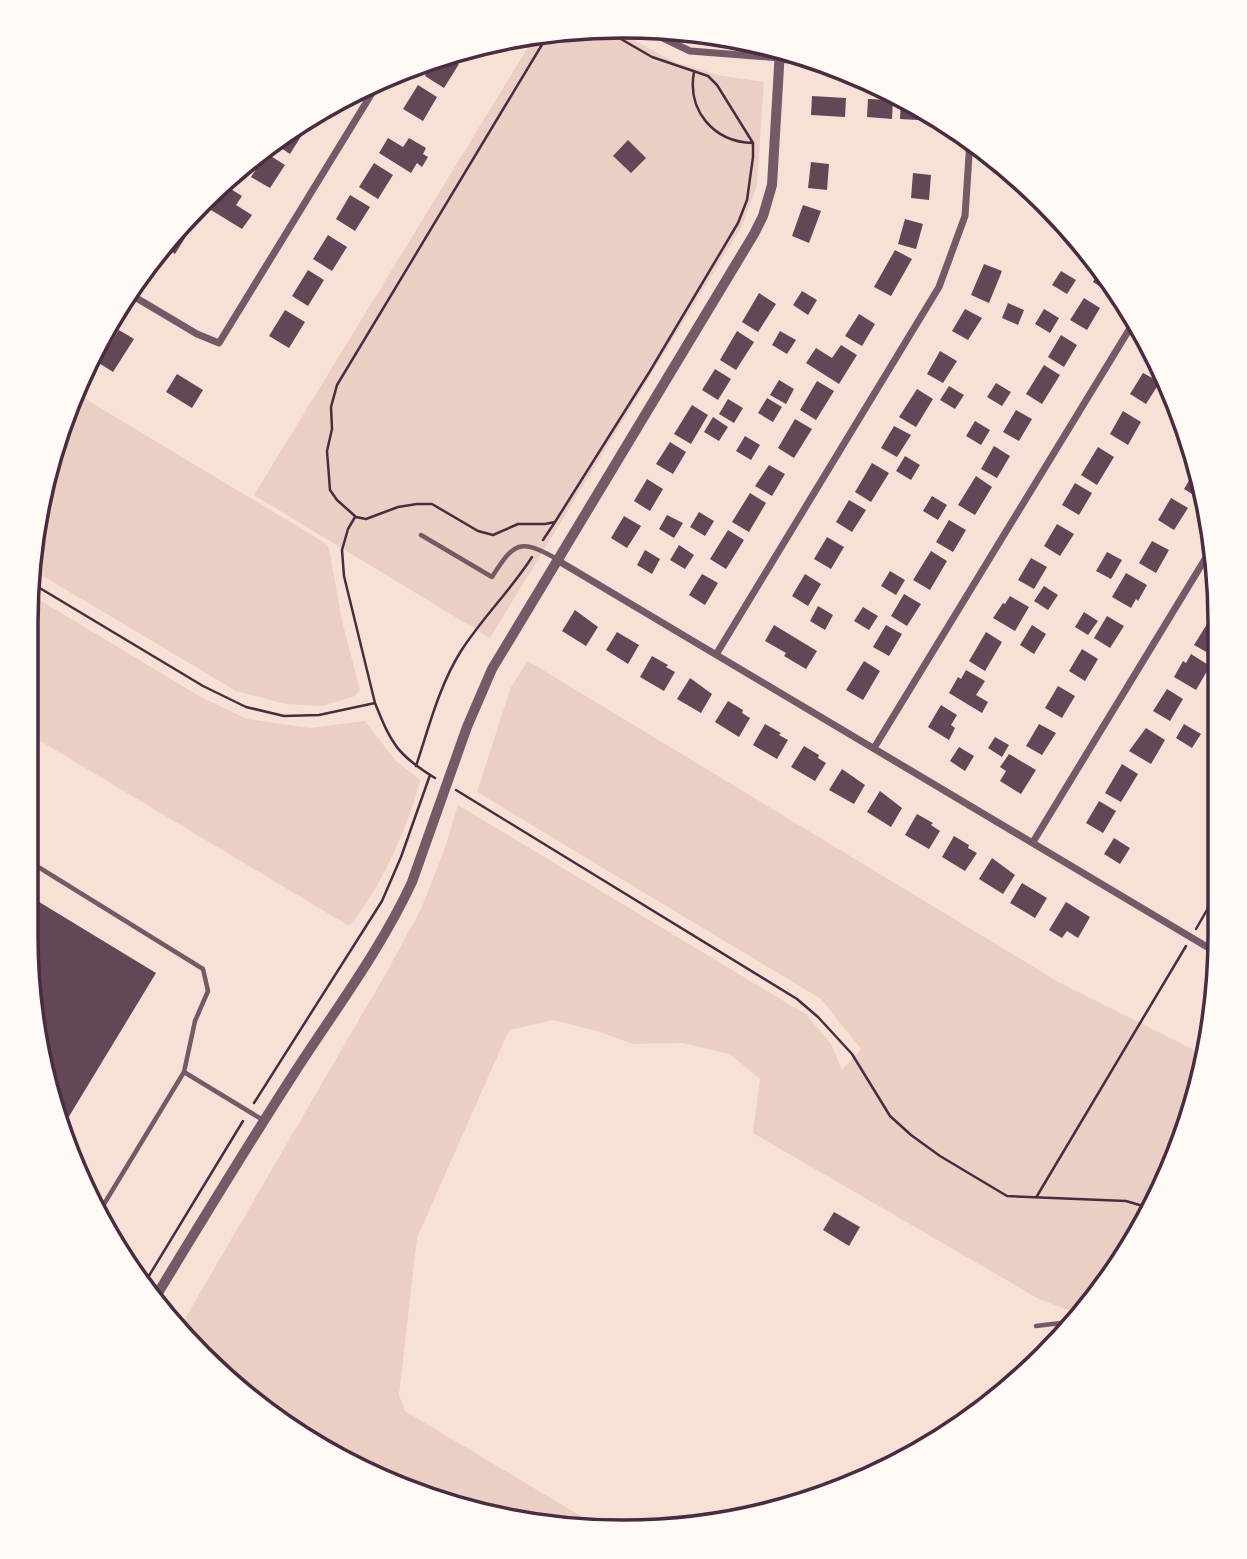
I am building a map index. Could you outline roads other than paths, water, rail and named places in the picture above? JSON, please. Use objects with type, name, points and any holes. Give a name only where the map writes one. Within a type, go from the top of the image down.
[{"type":"street","points":[[667,41],[690,51],[752,53]]},
{"type":"street","points":[[159,1292],[401,905],[478,698],[492,669],[763,216],[772,185],[780,60]]},
{"type":"street","points":[[137,298],[197,334],[219,343],[370,97]]},
{"type":"street","points":[[717,653],[939,287],[965,216],[969,151]]},
{"type":"street","points":[[874,748],[1129,330]]},
{"type":"street","points":[[558,560],[1208,947]]},
{"type":"street","points":[[1033,842],[1204,560]]},
{"type":"lane","points":[[421,535],[492,577],[506,555],[520,546],[534,546],[558,560]]},
{"type":"lane","points":[[38,867],[203,970],[208,991],[195,1021],[184,1072],[104,1204]]},
{"type":"lane","points":[[184,1072],[264,1120]]},
{"type":"lane","points":[[1037,1326],[1061,1323]]}]
